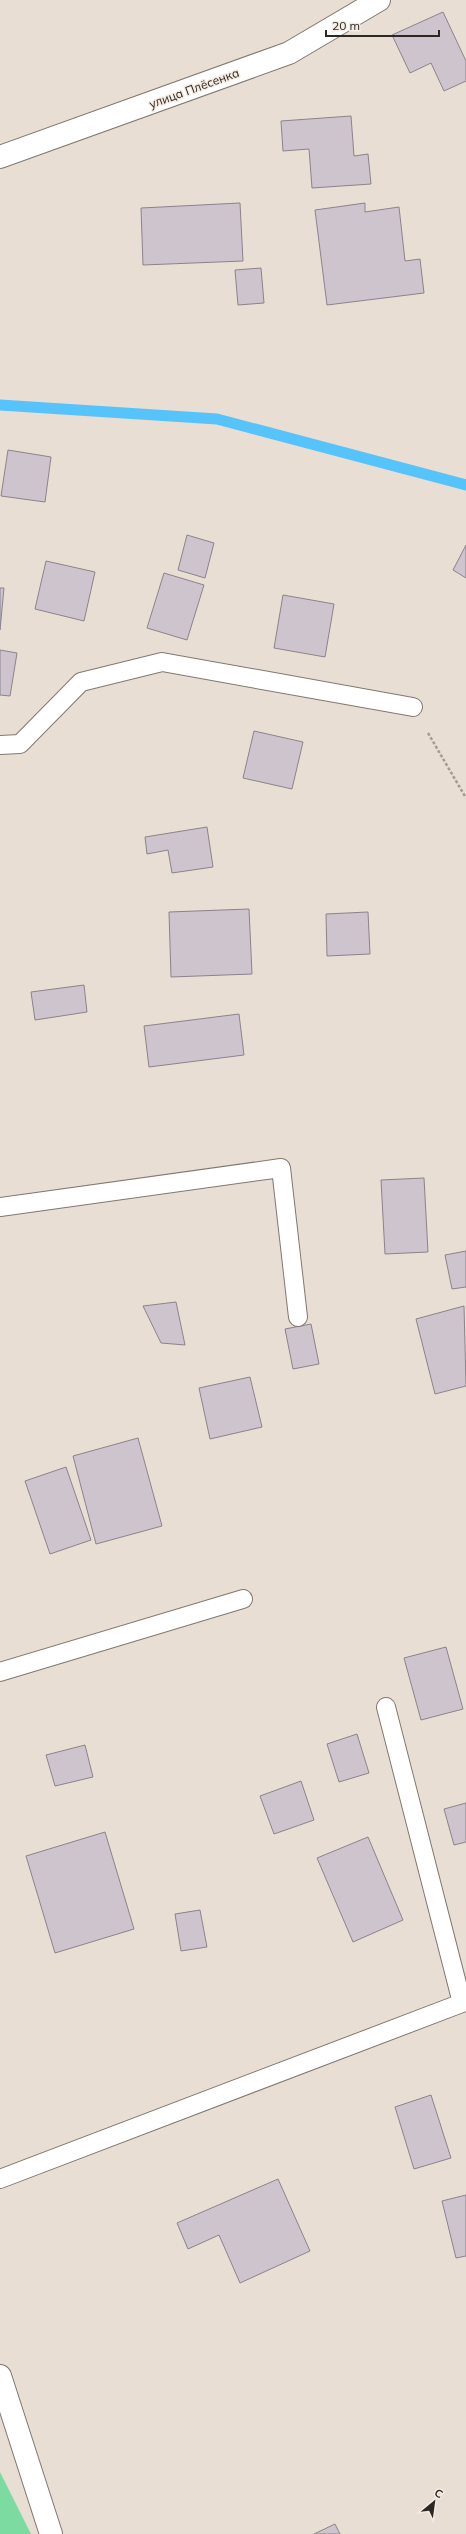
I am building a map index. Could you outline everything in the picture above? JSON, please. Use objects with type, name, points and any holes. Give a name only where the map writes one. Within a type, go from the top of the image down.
[{"type":"street","name":"улица Плёсенка","points":[[0,157],[289,53],[379,0]]},
{"type":"street","points":[[0,2376],[51,2534]]},
{"type":"lane","points":[[0,745],[20,744],[81,682],[162,662],[413,707]]},
{"type":"lane","points":[[0,1207],[281,1168],[298,1317]]},
{"type":"lane","points":[[0,1672],[243,1599]]},
{"type":"lane","points":[[0,2179],[462,2003],[386,1707]]},
{"type":"path","points":[[413,707],[466,798]]},
{"type":"green space","points":[[0,2472],[31,2534],[0,2534]]},
{"type":"building","points":[[443,12],[466,61],[466,81],[444,91],[431,63],[410,73],[392,35]]},
{"type":"building","points":[[351,116],[354,156],[368,154],[371,184],[312,188],[309,149],[283,151],[281,121]]},
{"type":"building","points":[[240,203],[243,261],[143,265],[141,208]]},
{"type":"building","points":[[365,203],[365,212],[399,207],[405,261],[420,259],[424,293],[327,305],[315,210]]},
{"type":"building","points":[[261,268],[264,303],[238,305],[235,270]]},
{"type":"building","points":[[8,450],[51,457],[45,502],[1,496]]},
{"type":"building","points":[[187,535],[214,543],[205,578],[178,570]]},
{"type":"building","points":[[466,545],[466,578],[453,570]]},
{"type":"building","points":[[46,561],[95,572],[84,621],[35,609]]},
{"type":"building","points":[[164,573],[204,585],[187,640],[147,628]]},
{"type":"building","points":[[0,588],[4,588],[0,630]]},
{"type":"building","points":[[283,595],[334,604],[325,657],[274,648]]},
{"type":"building","points":[[0,650],[17,653],[10,696],[0,695]]},
{"type":"building","points":[[254,731],[303,742],[292,789],[243,778]]},
{"type":"building","points":[[207,827],[213,867],[172,873],[168,850],[147,854],[145,837]]},
{"type":"building","points":[[249,909],[252,974],[171,977],[169,912]]},
{"type":"building","points":[[368,912],[370,954],[327,956],[326,914]]},
{"type":"building","points":[[84,985],[87,1012],[35,1020],[31,992]]},
{"type":"building","points":[[239,1014],[244,1055],[149,1067],[144,1026]]},
{"type":"building","points":[[424,1178],[428,1252],[385,1254],[381,1180]]},
{"type":"building","points":[[466,1251],[466,1287],[452,1289],[445,1255]]},
{"type":"building","points":[[176,1302],[185,1345],[161,1343],[143,1306]]},
{"type":"building","points":[[464,1306],[466,1386],[435,1394],[416,1319]]},
{"type":"building","points":[[311,1324],[319,1364],[293,1369],[285,1329]]},
{"type":"building","points":[[250,1377],[262,1427],[210,1439],[199,1388]]},
{"type":"building","points":[[138,1438],[162,1526],[96,1544],[73,1456]]},
{"type":"building","points":[[66,1467],[91,1540],[50,1554],[25,1481]]},
{"type":"building","points":[[446,1647],[463,1709],[421,1720],[404,1658]]},
{"type":"building","points":[[357,1734],[369,1773],[339,1782],[327,1744]]},
{"type":"building","points":[[85,1745],[93,1777],[55,1786],[46,1755]]},
{"type":"building","points":[[301,1781],[314,1820],[274,1834],[260,1796]]},
{"type":"building","points":[[466,1803],[466,1842],[454,1845],[444,1809]]},
{"type":"building","points":[[105,1832],[134,1929],[55,1953],[26,1856]]},
{"type":"building","points":[[368,1837],[403,1920],[353,1942],[317,1858]]},
{"type":"building","points":[[200,1910],[207,1947],[181,1951],[175,1914]]},
{"type":"building","points":[[431,2095],[451,2158],[414,2169],[395,2107]]},
{"type":"building","points":[[278,2179],[310,2251],[240,2283],[219,2235],[188,2249],[177,2223]]},
{"type":"building","points":[[466,2195],[466,2256],[456,2258],[442,2201]]},
{"type":"building","points":[[335,2524],[340,2534],[314,2534]]},
{"type":"waterway","points":[[0,405],[217,419],[466,485]]}]
